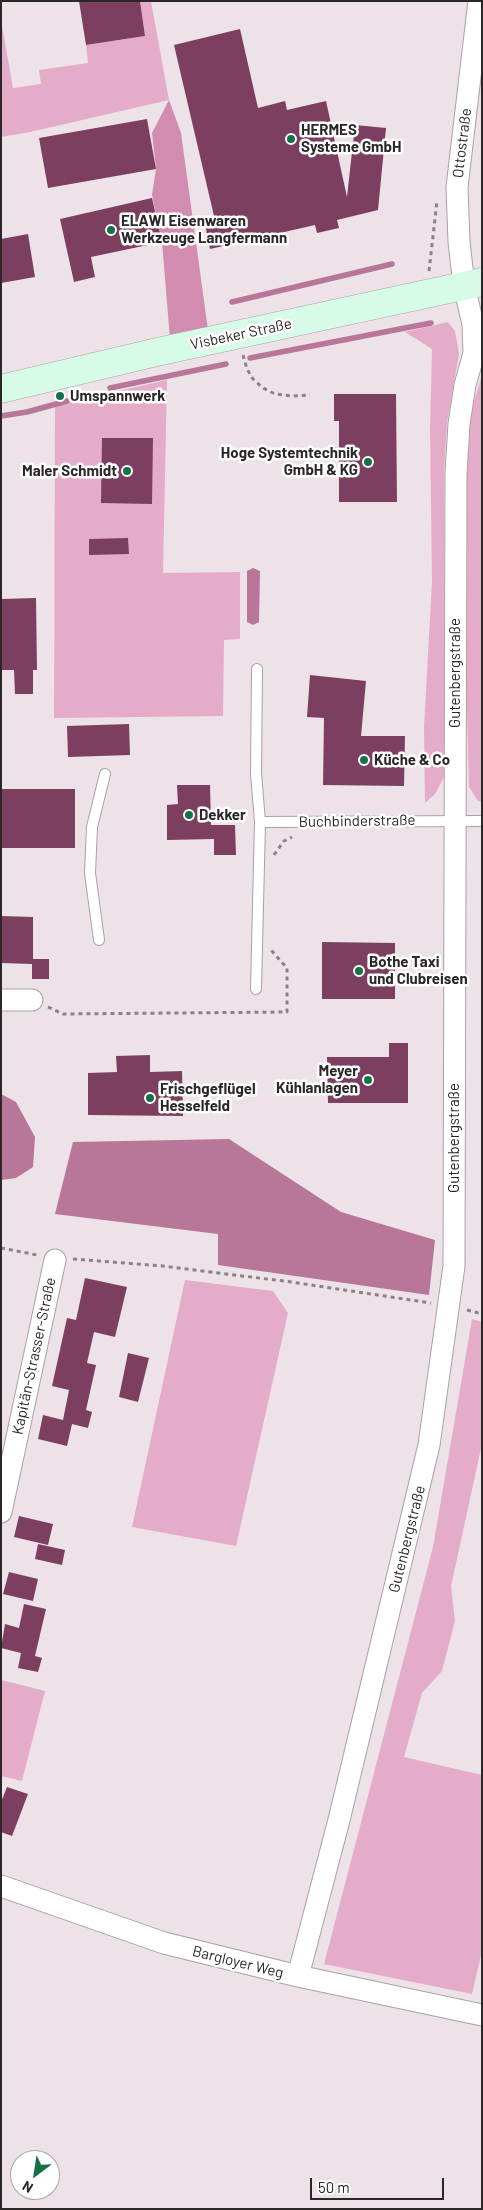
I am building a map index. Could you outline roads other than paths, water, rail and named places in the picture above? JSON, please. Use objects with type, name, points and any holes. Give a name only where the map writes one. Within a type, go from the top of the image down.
[{"type":"main road","name":"Visbeker Straße","points":[[1,389],[157,352],[473,284]]},
{"type":"street","name":"Ottostraße","points":[[473,284],[458,242],[457,187],[470,107],[478,1]]},
{"type":"street","name":"Gutenbergstraße","points":[[298,1976],[339,1820],[429,1445],[450,1306],[454,1266],[456,474],[459,424],[465,385],[474,353],[473,284]]},
{"type":"street","points":[[1,1000],[32,1000]]},
{"type":"street","name":"Kapitän-Strasser-Straße","points":[[1,1512],[55,1260]]},
{"type":"street","name":"Bargloyer Weg","points":[[1,1886],[164,1943],[298,1976],[481,2013]]},
{"type":"lane","points":[[256,989],[260,822],[256,773],[257,669]]},
{"type":"lane","points":[[99,940],[90,873],[92,826],[105,774]]},
{"type":"lane","name":"Buchbinderstraße","points":[[260,822],[482,821]]},
{"type":"waterway","points":[[232,302],[392,264]]},
{"type":"waterway","points":[[250,358],[431,323]]},
{"type":"waterway","points":[[110,388],[226,364]]},
{"type":"waterway","points":[[1,416],[27,412],[67,401]]},
{"type":"place","name":"HERMES Systeme GmbH","points":[[291,139]]},
{"type":"place","name":"ELAWI Eisenwaren Werkzeuge Langfermann","points":[[111,230]]},
{"type":"place","name":"Umspannwerk","points":[[60,396]]},
{"type":"place","name":"Hoge Systemtechnik GmbH & KG","points":[[368,462]]},
{"type":"place","name":"Maler Schmidt","points":[[127,471]]},
{"type":"place","name":"Küche & Co","points":[[364,760]]},
{"type":"place","name":"Dekker","points":[[189,815]]},
{"type":"place","name":"Bothe Taxi und Clubreisen","points":[[359,971]]},
{"type":"place","name":"Meyer Kühlanlagen","points":[[368,1080]]},
{"type":"place","name":"Frischgeflügel Hesselfeld","points":[[150,1098]]}]
